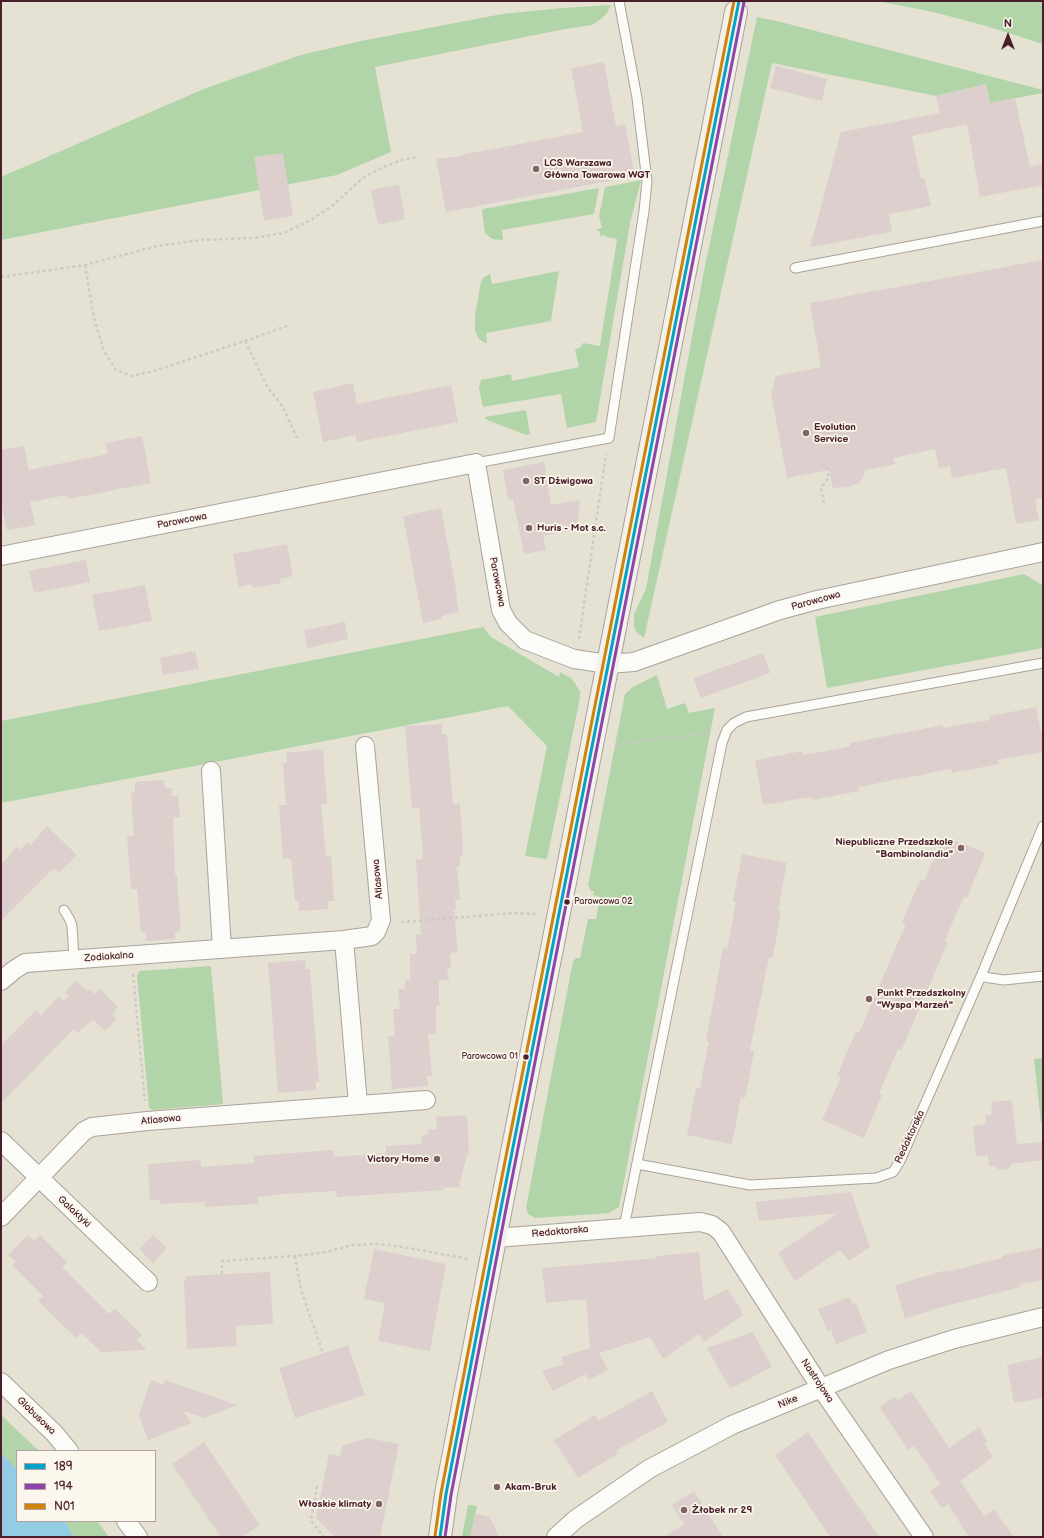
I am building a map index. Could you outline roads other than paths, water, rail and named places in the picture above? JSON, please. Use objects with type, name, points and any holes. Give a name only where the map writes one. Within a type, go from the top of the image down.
[{"type":"main road","points":[[440,1537],[446,1494],[736,12]]},
{"type":"street","name":"Parowcowa","points":[[1,556],[476,463],[501,610],[508,623],[525,640],[574,659],[608,664],[634,662],[780,610],[816,600],[1043,552]]},
{"type":"street","name":"Atlasowa","points":[[344,940],[372,936],[381,924],[365,746]]},
{"type":"street","points":[[211,771],[222,949]]},
{"type":"street","points":[[344,940],[358,1104]]},
{"type":"street","name":"Zodiakalna","points":[[1,981],[25,963],[344,940]]},
{"type":"street","name":"Atlasowa","points":[[1,1217],[84,1131],[92,1127],[147,1121],[426,1100]]},
{"type":"street","name":"Galaktyki","points":[[1,1141],[148,1282]]},
{"type":"street","name":"Redaktorska","points":[[496,1238],[700,1222],[712,1224]]},
{"type":"street","name":"Nastrojowa","points":[[712,1224],[721,1232],[821,1388],[924,1537]]},
{"type":"street","name":"Nike","points":[[556,1537],[576,1519],[649,1470],[732,1425],[889,1360],[954,1340],[1043,1317]]},
{"type":"street","name":"Globusowa","points":[[1,1382],[54,1433],[68,1450]]},
{"type":"street","points":[[127,1522],[138,1537]]},
{"type":"lane","points":[[476,463],[609,438],[644,211],[647,181],[637,98],[619,1]]},
{"type":"lane","points":[[795,268],[1043,221]]},
{"type":"lane","points":[[624,1227],[722,743],[727,730],[734,723],[746,717],[1043,663]]},
{"type":"lane","name":"Redaktorska","points":[[637,1164],[750,1185],[876,1178],[893,1172],[900,1161],[981,976],[1043,826]]},
{"type":"lane","points":[[64,910],[72,926],[74,959]]},
{"type":"lane","points":[[981,976],[1004,980],[1043,976]]},
{"type":"water","points":[[1,1453],[16,1469],[16,1522],[66,1522],[73,1537],[1,1537]]},
{"type":"place","name":"LCS Warszawa Główna Towarowa WGT","points":[[536,169]]},
{"type":"place","name":"Evolution Service","points":[[806,433]]},
{"type":"place","name":"ST Dźwigowa","points":[[526,481]]},
{"type":"place","name":"Huris - Mot s.c.","points":[[529,528]]},
{"type":"place","name":"Niepubliczne Przedszkole \"Bambinolandia\"","points":[[961,848]]},
{"type":"place","name":"Parowcowa 02","points":[[567,902]]},
{"type":"place","name":"Punkt Przedszkolny \"Wyspa Marzeń\"","points":[[869,999]]},
{"type":"place","name":"Parowcowa 01","points":[[526,1057]]},
{"type":"place","name":"Victory Home","points":[[437,1159]]},
{"type":"place","name":"Akam-Bruk","points":[[497,1487]]},
{"type":"place","name":"Włoskie klimaty","points":[[379,1504]]},
{"type":"place","name":"Żłobek nr 29","points":[[684,1510]]}]
